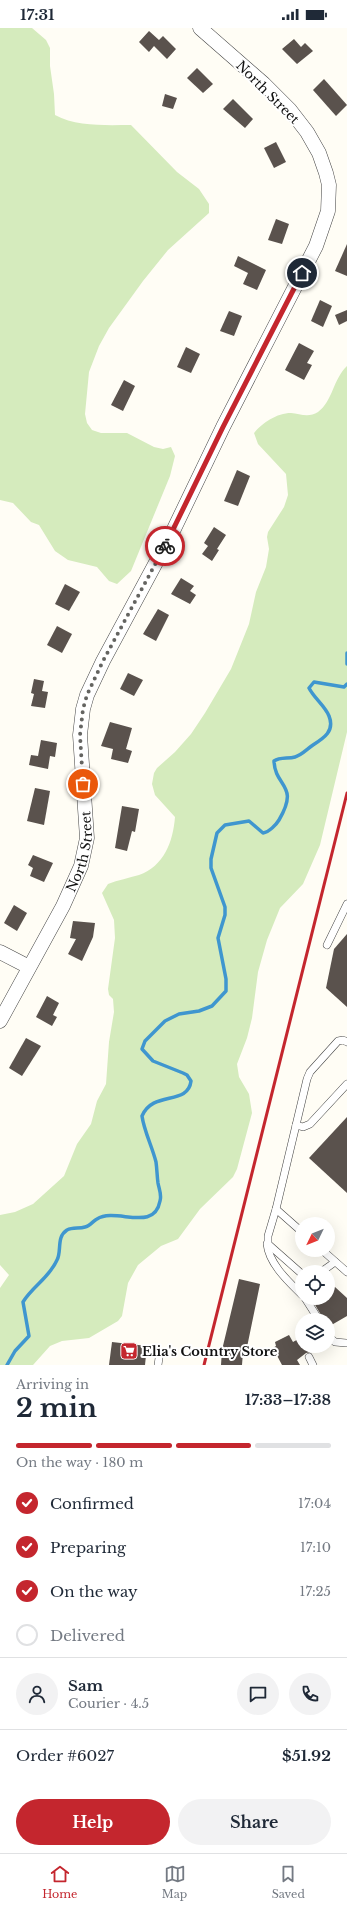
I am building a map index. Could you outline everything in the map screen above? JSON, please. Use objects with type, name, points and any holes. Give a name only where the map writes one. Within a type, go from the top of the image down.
[{"type":"street","name":"North Street","points":[[0,1021],[70,893],[81,866],[87,838],[80,735],[83,709],[87,695],[103,661],[171,535],[223,427],[316,246],[328,211],[329,185],[319,153],[307,132],[290,110],[264,84],[200,28]]},
{"type":"street","points":[[0,952],[29,967]]},
{"type":"lane","points":[[327,945],[347,904]]},
{"type":"lane","points":[[295,1288],[287,1279],[267,1248],[268,1240],[309,1074],[338,1041],[343,1040],[347,1042]]},
{"type":"lane","points":[[296,1125],[303,1127],[310,1124],[347,1084]]},
{"type":"lane","points":[[276,1209],[295,1226]]},
{"type":"lane","points":[[268,1240],[272,1249],[295,1268]]},
{"type":"lane","points":[[330,1257],[347,1272]]},
{"type":"lane","points":[[331,1265],[335,1262]]},
{"type":"lane","points":[[335,1342],[347,1343]]},
{"type":"lane","points":[[309,1358],[313,1365]]},
{"type":"green space","points":[[0,28],[32,28],[46,40],[50,48],[50,66],[55,115],[73,122],[102,125],[131,125],[177,172],[199,189],[209,204],[209,213],[168,250],[143,281],[109,328],[99,346],[89,372],[85,414],[87,423],[92,430],[101,433],[127,433],[154,447],[163,449],[171,447],[175,456],[170,476],[131,571],[117,584],[109,581],[97,567],[68,560],[55,551],[39,525],[31,522],[13,503],[0,500]]},
{"type":"green space","points":[[347,366],[347,732],[320,845],[303,884],[280,908],[267,940],[258,972],[252,1018],[247,1038],[237,1064],[239,1077],[249,1094],[252,1113],[237,1169],[233,1177],[200,1209],[178,1239],[161,1246],[138,1265],[128,1283],[122,1316],[118,1321],[89,1338],[62,1341],[50,1346],[33,1365],[0,1365],[0,1288],[9,1275],[0,1265],[0,1215],[15,1212],[33,1204],[64,1176],[77,1144],[91,1124],[97,1101],[106,1084],[109,1042],[114,1012],[113,999],[109,995],[108,989],[115,938],[114,920],[102,893],[108,884],[148,871],[155,866],[166,852],[172,835],[175,817],[155,795],[152,784],[154,773],[157,768],[175,752],[191,734],[231,669],[249,624],[256,592],[266,567],[269,549],[267,537],[268,532],[284,507],[288,495],[286,474],[258,444],[254,433],[266,422],[286,413],[311,415],[318,412],[327,402],[342,371]]},
{"type":"building","points":[[149,31],[159,40],[163,36],[176,49],[167,59],[154,46],[149,52],[139,42]]},
{"type":"building","points":[[294,39],[301,47],[305,43],[313,51],[297,64],[282,49]]},
{"type":"building","points":[[197,68],[213,84],[203,93],[187,78]]},
{"type":"building","points":[[324,79],[347,105],[336,116],[313,90]]},
{"type":"building","points":[[165,94],[177,98],[173,109],[162,106]]},
{"type":"building","points":[[233,99],[253,119],[245,128],[223,109]]},
{"type":"building","points":[[276,142],[286,162],[274,168],[264,148]]},
{"type":"building","points":[[276,219],[289,224],[282,244],[268,240]]},
{"type":"building","points":[[347,244],[347,276],[335,271]]},
{"type":"building","points":[[238,256],[266,270],[257,290],[243,284],[248,273],[234,266]]},
{"type":"building","points":[[320,300],[332,306],[323,327],[311,321]]},
{"type":"building","points":[[347,310],[347,321],[339,325],[335,315]]},
{"type":"building","points":[[229,311],[242,316],[234,336],[220,331]]},
{"type":"building","points":[[299,343],[314,351],[307,363],[312,365],[304,380],[285,370]]},
{"type":"building","points":[[186,347],[200,354],[191,373],[177,367]]},
{"type":"building","points":[[124,380],[135,386],[123,411],[111,405]]},
{"type":"building","points":[[237,470],[250,476],[238,506],[224,501]]},
{"type":"building","points":[[214,527],[226,535],[217,549],[219,550],[212,561],[202,554],[208,546],[204,543]]},
{"type":"building","points":[[181,578],[194,586],[190,591],[196,595],[190,604],[171,594]]},
{"type":"building","points":[[65,584],[80,592],[69,611],[55,604]]},
{"type":"building","points":[[158,609],[169,615],[156,641],[143,634]]},
{"type":"building","points":[[57,626],[72,634],[62,653],[47,645]]},
{"type":"building","points":[[128,673],[143,680],[134,696],[120,689]]},
{"type":"building","points":[[34,679],[44,681],[42,691],[48,692],[45,708],[31,706],[34,694],[31,693]]},
{"type":"building","points":[[110,722],[132,728],[126,749],[132,751],[128,763],[111,759],[113,749],[101,746]]},
{"type":"building","points":[[41,740],[57,743],[55,757],[50,756],[48,769],[29,765],[31,755],[38,756]]},
{"type":"building","points":[[35,788],[50,791],[44,825],[27,821]]},
{"type":"building","points":[[122,806],[139,809],[135,832],[132,831],[127,851],[115,848]]},
{"type":"building","points":[[33,855],[53,863],[44,882],[30,876],[33,868],[28,865]]},
{"type":"building","points":[[14,905],[27,913],[17,931],[4,923]]},
{"type":"building","points":[[73,921],[95,923],[93,937],[82,961],[68,954],[76,939],[70,938]]},
{"type":"building","points":[[347,934],[347,1007],[326,988],[334,949]]},
{"type":"building","points":[[47,996],[59,1003],[53,1015],[57,1017],[52,1026],[36,1017]]},
{"type":"building","points":[[26,1038],[41,1046],[22,1076],[9,1068]]},
{"type":"building","points":[[347,1117],[347,1193],[309,1158]]},
{"type":"building","points":[[239,1279],[260,1284],[246,1352],[243,1352],[242,1365],[221,1365],[222,1350]]},
{"type":"building","points":[[335,1287],[347,1298],[347,1316],[335,1323],[335,1313],[320,1313],[315,1305],[335,1305]]},
{"type":"building","points":[[289,1335],[293,1342],[295,1341],[295,1353],[306,1353],[297,1360],[300,1365],[282,1365],[273,1348],[276,1346],[275,1342]]},
{"type":"building","name":"Elia's Country Store","points":[[112,1342],[147,1346],[145,1365],[109,1365]]},
{"type":"waterway","points":[[347,653],[347,664]]},
{"type":"waterway","points":[[7,1365],[15,1351],[29,1336],[23,1302],[54,1266],[58,1256],[60,1240],[64,1233],[69,1229],[83,1228],[105,1216],[142,1218],[150,1216],[156,1210],[161,1196],[156,1162],[144,1127],[142,1116],[147,1108],[154,1103],[184,1093],[188,1089],[191,1081],[187,1075],[153,1061],[142,1049],[145,1041],[165,1021],[179,1014],[199,1011],[212,1006],[226,991],[226,979],[218,938],[225,915],[225,907],[211,868],[211,859],[217,833],[225,825],[249,821],[263,833],[270,830],[276,824],[285,808],[287,793],[275,770],[274,761],[300,755],[324,737],[331,726],[327,712],[309,688],[314,682],[344,687],[347,684]]},
{"type":"railway","points":[[204,1365],[347,793]]},
{"type":"way so far","points":[[83,784],[80,735],[83,709],[87,695],[103,661],[165,546]]},
{"type":"place","name":"Elia's Country Store","points":[[129,1351]]},
{"type":"route","points":[[165,546],[223,427],[302,273]]}]
